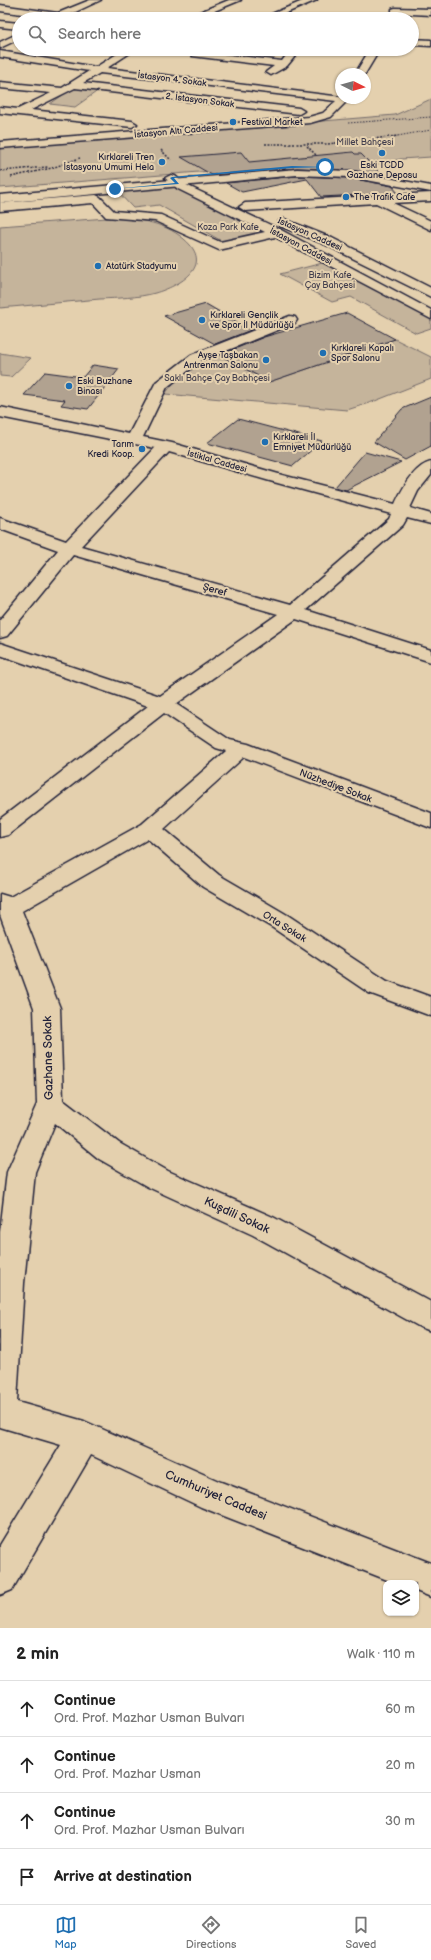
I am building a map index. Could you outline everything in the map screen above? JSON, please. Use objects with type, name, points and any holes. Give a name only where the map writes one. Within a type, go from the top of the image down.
[{"type":"street","points":[[62,12],[70,7],[97,0]]},
{"type":"street","points":[[205,12],[237,0]]},
{"type":"street","points":[[282,12],[313,0]]},
{"type":"street","points":[[395,11],[431,4]]},
{"type":"street","points":[[0,8],[24,12]]},
{"type":"street","points":[[395,11],[431,12]]},
{"type":"street","points":[[0,24],[12,25]]},
{"type":"street","points":[[0,39],[10,40]]},
{"type":"street","points":[[0,45],[10,40]]},
{"type":"street","points":[[419,42],[431,43]]},
{"type":"street","name":"İstasyon 4. Sokak","points":[[0,54],[12,56]]},
{"type":"street","name":"İstasyon 4. Sokak","points":[[12,56],[100,70],[335,98]]},
{"type":"street","points":[[20,112],[40,101],[64,91],[121,56]]},
{"type":"street","points":[[213,56],[284,64]]},
{"type":"street","points":[[246,88],[284,64],[290,56]]},
{"type":"street","points":[[364,68],[371,56]]},
{"type":"street","points":[[0,85],[64,91]]},
{"type":"street","name":"2. İstasyon Sokak","points":[[74,85],[327,115]]},
{"type":"street","name":"İstasyon Altı Caddesi","points":[[0,145],[310,120],[327,115],[339,104]]},
{"type":"street","points":[[0,110],[185,130]]},
{"type":"street","points":[[0,199],[292,167],[325,167],[357,170],[431,184]]},
{"type":"street","points":[[193,179],[297,172],[340,173],[431,189]]},
{"type":"street","name":"Istasyon Caddesi","points":[[193,179],[245,207],[328,241],[431,294]]},
{"type":"street","points":[[0,192],[175,181]]},
{"type":"street","name":"İstasyon Caddesi","points":[[175,181],[182,187],[277,233],[431,315]]},
{"type":"street","points":[[245,207],[431,197]]},
{"type":"street","points":[[0,207],[96,199],[110,214],[157,218],[219,246],[277,233]]},
{"type":"street","points":[[379,200],[431,226]]},
{"type":"street","points":[[134,439],[161,385],[196,358],[290,320]]},
{"type":"street","name":"İstiklal Caddesi","points":[[0,412],[166,446],[276,478],[431,519]]},
{"type":"street","points":[[0,632],[69,548],[166,446]]},
{"type":"street","points":[[0,830],[163,704],[293,612],[397,521],[400,510],[419,476],[431,467]]},
{"type":"street","name":"Şeref","points":[[0,523],[69,548],[293,612],[431,656]]},
{"type":"street","name":"Nüzhediye Sokak","points":[[0,649],[163,704],[223,744],[241,749],[431,821]]},
{"type":"street","points":[[5,905],[150,829],[241,749]]},
{"type":"street","name":"Orta Sokak","points":[[150,829],[211,882],[281,922],[378,987],[430,1006]]},
{"type":"street","name":"Gazhane Sokak","points":[[0,1412],[10,1283],[21,1172],[50,1104],[47,1008],[5,905]]},
{"type":"street","name":"Kuşdili Sokak","points":[[50,1104],[109,1150],[158,1180],[264,1226],[431,1317]]},
{"type":"street","name":"Cumhuriyet Caddesi","points":[[0,1412],[84,1436],[213,1495],[431,1580]]},
{"type":"street","points":[[0,1578],[84,1436]]},
{"type":"path","points":[[7,178],[81,158]]},
{"type":"path","points":[[0,171],[55,166]]},
{"type":"green space","points":[[74,87],[99,90],[75,107],[50,104]]},
{"type":"green space","name":"Millet Bahçesi","points":[[431,99],[431,157],[401,159],[367,166],[286,165],[0,188],[0,148],[395,115]]},
{"type":"green space","name":"Koza Park Kafe","points":[[178,183],[277,233],[225,243],[159,205],[133,208],[115,189]]},
{"type":"green space","name":"Atatürk Stadyumu","points":[[107,218],[137,220],[157,224],[167,228],[184,239],[193,249],[196,258],[195,266],[190,274],[183,280],[164,290],[148,295],[128,298],[0,308],[0,226]]},
{"type":"green space","name":"Bizim Kafe Çay Bahçesi","points":[[330,261],[431,314],[431,328],[416,333],[351,297],[332,302],[280,274]]},
{"type":"green space","name":"Saklı Bahçe Çay Babhçesi","points":[[395,339],[431,357],[431,379],[375,401],[347,410],[165,394],[176,380],[188,370],[217,353],[269,382]]},
{"type":"green space","points":[[0,353],[31,358],[11,377],[0,376]]},
{"type":"building","points":[[241,152],[249,162],[353,152],[355,154],[361,154],[382,175],[350,170],[297,168],[212,175],[181,157]]},
{"type":"building","points":[[297,176],[350,178],[392,186],[398,193],[321,197],[307,179],[242,192],[226,183]]},
{"type":"building","name":"Kırklareli Gençlik ve Spor İl Müdürlüğü","points":[[206,304],[251,330],[215,344],[164,316]]},
{"type":"building","name":"Kırklareli Kapalı Spor Salonu","points":[[347,313],[395,339],[269,382],[220,355],[264,337]]},
{"type":"building","name":"Eski Buzhane Binası","points":[[93,365],[119,369],[88,409],[61,405],[65,400],[24,395],[45,372],[83,377]]},
{"type":"building","points":[[431,397],[431,446],[405,460],[374,442],[402,409]]},
{"type":"building","name":"Kırklareli İl Emniyet Müdürlüğü","points":[[238,419],[322,441],[293,466],[207,443]]},
{"type":"building","points":[[365,452],[401,462],[346,490],[335,487]]},
{"type":"place","name":"Festival Market","points":[[233,122]]},
{"type":"place","name":"Eski TCDD Gazhane Deposu","points":[[382,153]]},
{"type":"place","name":"Kırklareli Tren İstasyonu Umumi Hela","points":[[162,162]]},
{"type":"place","name":"The Trafik Cafe","points":[[346,197]]},
{"type":"place","name":"Atatürk Stadyumu","points":[[98,266]]},
{"type":"place","name":"Kırklareli Gençlik ve Spor İl Müdürlüğü","points":[[202,320]]},
{"type":"place","name":"Kırklareli Kapalı Spor Salonu","points":[[323,353]]},
{"type":"place","name":"Ayşe Taşbakan Antrenman Salonu","points":[[266,360]]},
{"type":"place","name":"Eski Buzhane Binası","points":[[69,386]]},
{"type":"place","name":"Kırklareli İl Emniyet Müdürlüğü","points":[[265,442]]},
{"type":"place","name":"Tarım Kredi Koop.","points":[[142,449]]},
{"type":"route","points":[[115,189],[178,183],[172,178],[292,167],[325,167]]}]
